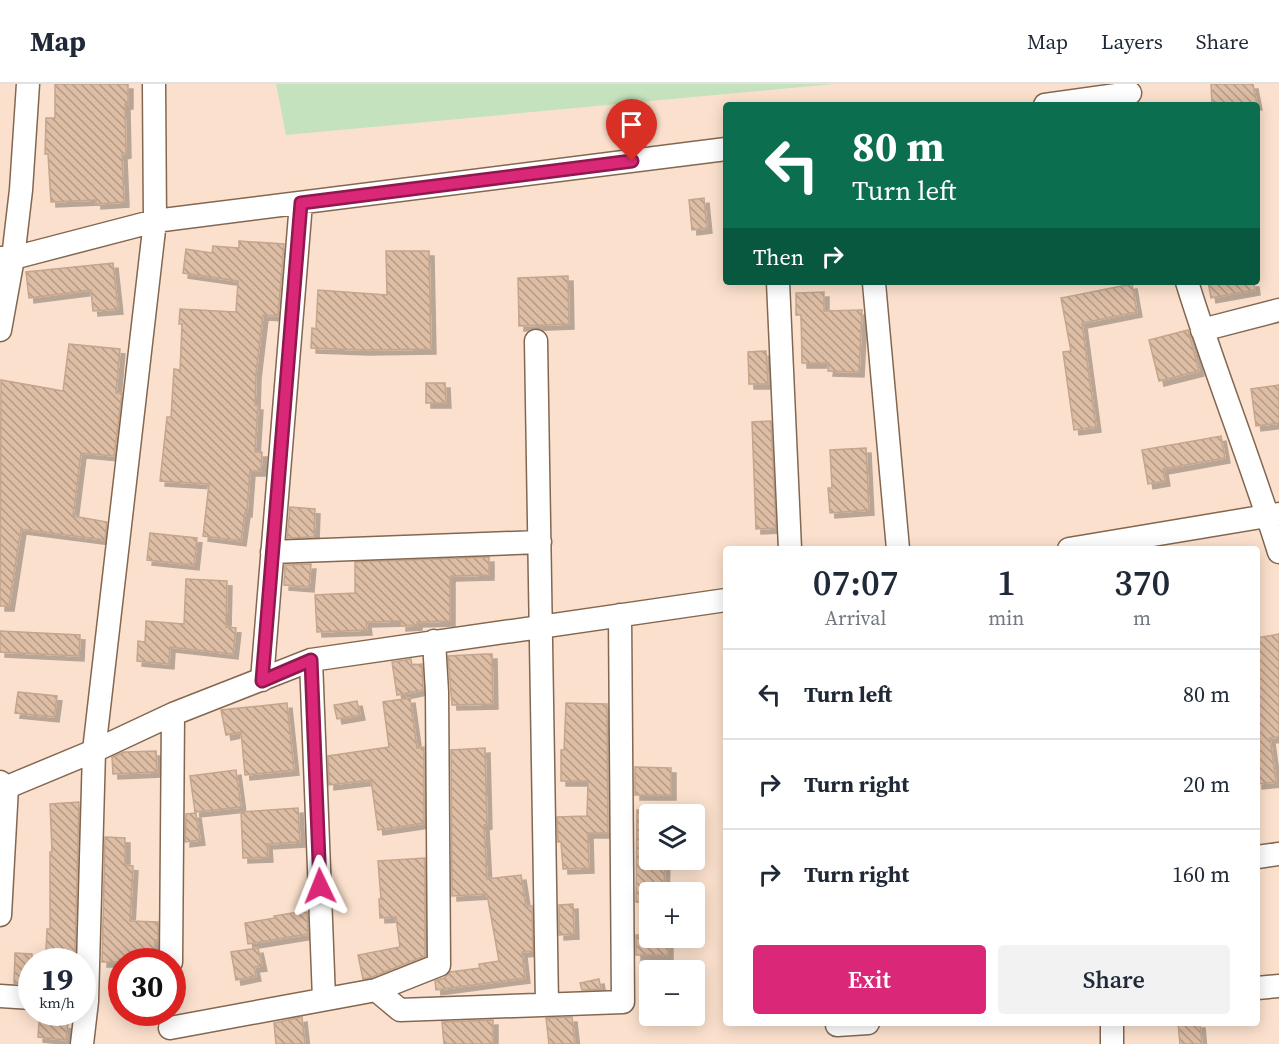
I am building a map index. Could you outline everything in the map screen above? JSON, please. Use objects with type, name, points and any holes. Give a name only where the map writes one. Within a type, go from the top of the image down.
[{"type":"street","points":[[0,330],[7,258],[10,190],[28,84]]},
{"type":"street","points":[[87,948],[94,751],[155,221],[154,84]]},
{"type":"street","points":[[1068,102],[1130,94]]},
{"type":"street","points":[[7,258],[155,221],[723,150]]},
{"type":"street","points":[[262,681],[301,203]]},
{"type":"street","points":[[778,285],[790,546]]},
{"type":"street","points":[[874,285],[898,546]]},
{"type":"street","points":[[1188,285],[1202,330],[1274,515],[1279,552]]},
{"type":"street","points":[[1202,330],[1279,310]]},
{"type":"street","points":[[536,341],[547,1004]]},
{"type":"street","points":[[1087,546],[1274,515]]},
{"type":"street","points":[[272,552],[540,542]]},
{"type":"street","points":[[0,915],[2,786],[94,751],[173,714],[311,660],[723,600]]},
{"type":"street","points":[[376,990],[400,1010],[623,1002],[620,615]]},
{"type":"street","points":[[170,1028],[376,990],[439,965],[437,692],[434,641]]},
{"type":"street","points":[[311,660],[324,999]]},
{"type":"street","points":[[171,948],[173,714]]},
{"type":"street","points":[[1260,857],[1279,855]]},
{"type":"street","points":[[1260,988],[1279,986]]},
{"type":"street","points":[[0,996],[18,997]]},
{"type":"street","points":[[82,1044],[83,1026]]},
{"type":"street","points":[[836,1031],[856,1026]]},
{"type":"street","points":[[1112,1026],[1112,1044]]},
{"type":"green space","points":[[276,84],[834,84],[286,135]]},
{"type":"building","points":[[55,84],[128,84],[128,104],[125,104],[126,153],[122,154],[124,202],[96,204],[96,200],[51,202],[48,154],[45,154],[46,118],[55,118]]},
{"type":"building","points":[[1211,84],[1253,84],[1256,102],[1212,102]]},
{"type":"building","points":[[704,198],[707,228],[692,230],[689,200]]},
{"type":"building","points":[[239,241],[284,244],[278,316],[263,315],[255,405],[258,405],[255,452],[262,452],[261,471],[250,471],[247,512],[245,512],[241,541],[203,536],[209,484],[160,481],[167,417],[171,417],[174,369],[180,370],[182,324],[179,324],[180,309],[236,312],[238,281],[183,273],[186,249],[212,253],[213,246],[239,248]]},
{"type":"building","points":[[386,251],[429,251],[431,349],[311,348],[312,328],[316,329],[318,290],[387,295]]},
{"type":"building","points":[[113,263],[118,309],[93,311],[91,290],[29,298],[26,272]]},
{"type":"building","points":[[568,276],[569,324],[519,326],[518,278]]},
{"type":"building","points":[[1132,285],[1137,312],[1082,323],[1096,427],[1074,430],[1063,352],[1071,351],[1061,298]]},
{"type":"building","points":[[1209,285],[1254,285],[1255,290],[1211,298]]},
{"type":"building","points":[[824,292],[824,311],[862,310],[859,372],[828,371],[829,363],[802,363],[801,315],[796,315],[796,293]]},
{"type":"building","points":[[1188,330],[1199,371],[1159,381],[1149,340]]},
{"type":"building","points":[[69,344],[120,349],[116,393],[122,393],[114,456],[81,453],[73,516],[107,522],[105,540],[21,529],[9,606],[0,606],[1,380],[63,391]]},
{"type":"building","points":[[766,351],[768,384],[749,384],[748,352]]},
{"type":"building","points":[[426,383],[445,383],[446,403],[426,403]]},
{"type":"building","points":[[1279,385],[1279,423],[1256,426],[1251,389]]},
{"type":"building","points":[[771,421],[776,528],[756,529],[752,422]]},
{"type":"building","points":[[1221,436],[1225,458],[1163,469],[1165,481],[1148,484],[1142,450]]},
{"type":"building","points":[[866,448],[869,510],[830,513],[828,488],[832,488],[830,450]]},
{"type":"building","points":[[290,507],[315,509],[314,537],[287,538]]},
{"type":"building","points":[[150,533],[197,538],[194,565],[147,560]]},
{"type":"building","points":[[489,557],[489,575],[451,576],[450,621],[417,622],[417,625],[401,626],[401,621],[366,622],[367,630],[317,632],[315,595],[355,593],[355,562]]},
{"type":"building","points":[[311,564],[309,587],[284,585],[285,565]]},
{"type":"building","points":[[186,579],[227,581],[226,627],[236,628],[233,654],[170,647],[169,664],[137,661],[138,641],[145,642],[146,621],[184,624]]},
{"type":"building","points":[[0,631],[80,635],[79,656],[0,652]]},
{"type":"building","points":[[1279,634],[1279,737],[1270,738],[1276,782],[1260,784],[1260,637]]},
{"type":"building","points":[[492,654],[493,704],[452,705],[448,656]]},
{"type":"building","points":[[411,659],[412,665],[422,664],[423,690],[397,695],[392,662]]},
{"type":"building","points":[[18,692],[57,696],[54,717],[15,713]]},
{"type":"building","points":[[410,698],[417,748],[424,747],[424,823],[378,830],[371,780],[329,785],[328,756],[389,747],[383,702]]},
{"type":"building","points":[[357,701],[360,715],[337,719],[334,705]]},
{"type":"building","points":[[287,703],[294,770],[245,775],[241,732],[226,735],[221,710]]},
{"type":"building","points":[[566,703],[607,704],[608,833],[588,833],[589,868],[563,869],[561,842],[558,842],[557,817],[587,816],[588,781],[561,781],[561,750],[564,750]]},
{"type":"building","points":[[485,748],[487,824],[484,825],[487,879],[521,875],[526,907],[532,906],[533,951],[522,952],[525,978],[436,990],[435,981],[444,978],[450,972],[480,968],[479,964],[499,961],[487,894],[452,896],[451,750]]},
{"type":"building","points":[[156,751],[157,772],[113,774],[112,757],[124,752]]},
{"type":"building","points":[[635,767],[671,768],[671,795],[635,795]]},
{"type":"building","points":[[236,770],[241,807],[195,812],[190,776]]},
{"type":"building","points":[[79,802],[75,948],[46,948],[47,929],[50,929],[50,852],[52,852],[50,804]]},
{"type":"building","points":[[298,808],[300,842],[267,844],[268,857],[243,858],[241,812]]},
{"type":"building","points":[[637,810],[639,810],[639,870],[665,870],[664,882],[639,882],[639,902],[636,902]]},
{"type":"building","points":[[196,813],[200,840],[185,842],[186,814]]},
{"type":"building","points":[[105,837],[125,838],[125,865],[133,866],[130,921],[158,922],[158,940],[155,940],[155,948],[108,948],[108,962],[102,962]]},
{"type":"building","points":[[425,858],[425,956],[363,979],[358,955],[400,947],[396,917],[380,918],[378,861]]},
{"type":"building","points":[[573,904],[574,934],[559,935],[559,905]]},
{"type":"building","points":[[307,912],[308,934],[248,944],[245,923],[275,918],[274,916]]},
{"type":"building","points":[[636,935],[639,935],[639,948],[668,948],[668,955],[636,955]]},
{"type":"building","points":[[258,948],[262,966],[254,967],[256,976],[236,980],[231,952]]},
{"type":"building","points":[[15,953],[18,953],[18,983],[14,983]]},
{"type":"building","points":[[599,979],[601,989],[582,990],[580,983]]},
{"type":"building","points":[[302,1017],[305,1044],[276,1044],[274,1023]]},
{"type":"building","points":[[572,1017],[575,1044],[549,1044],[546,1018]]},
{"type":"building","points":[[493,1020],[493,1044],[444,1044],[442,1022]]},
{"type":"building","points":[[39,1026],[68,1026],[66,1040],[38,1037]]},
{"type":"building","points":[[1178,1026],[1200,1026],[1202,1044],[1180,1044]]},
{"type":"route","points":[[320,886],[311,660],[262,681],[301,203],[632,161]]}]
